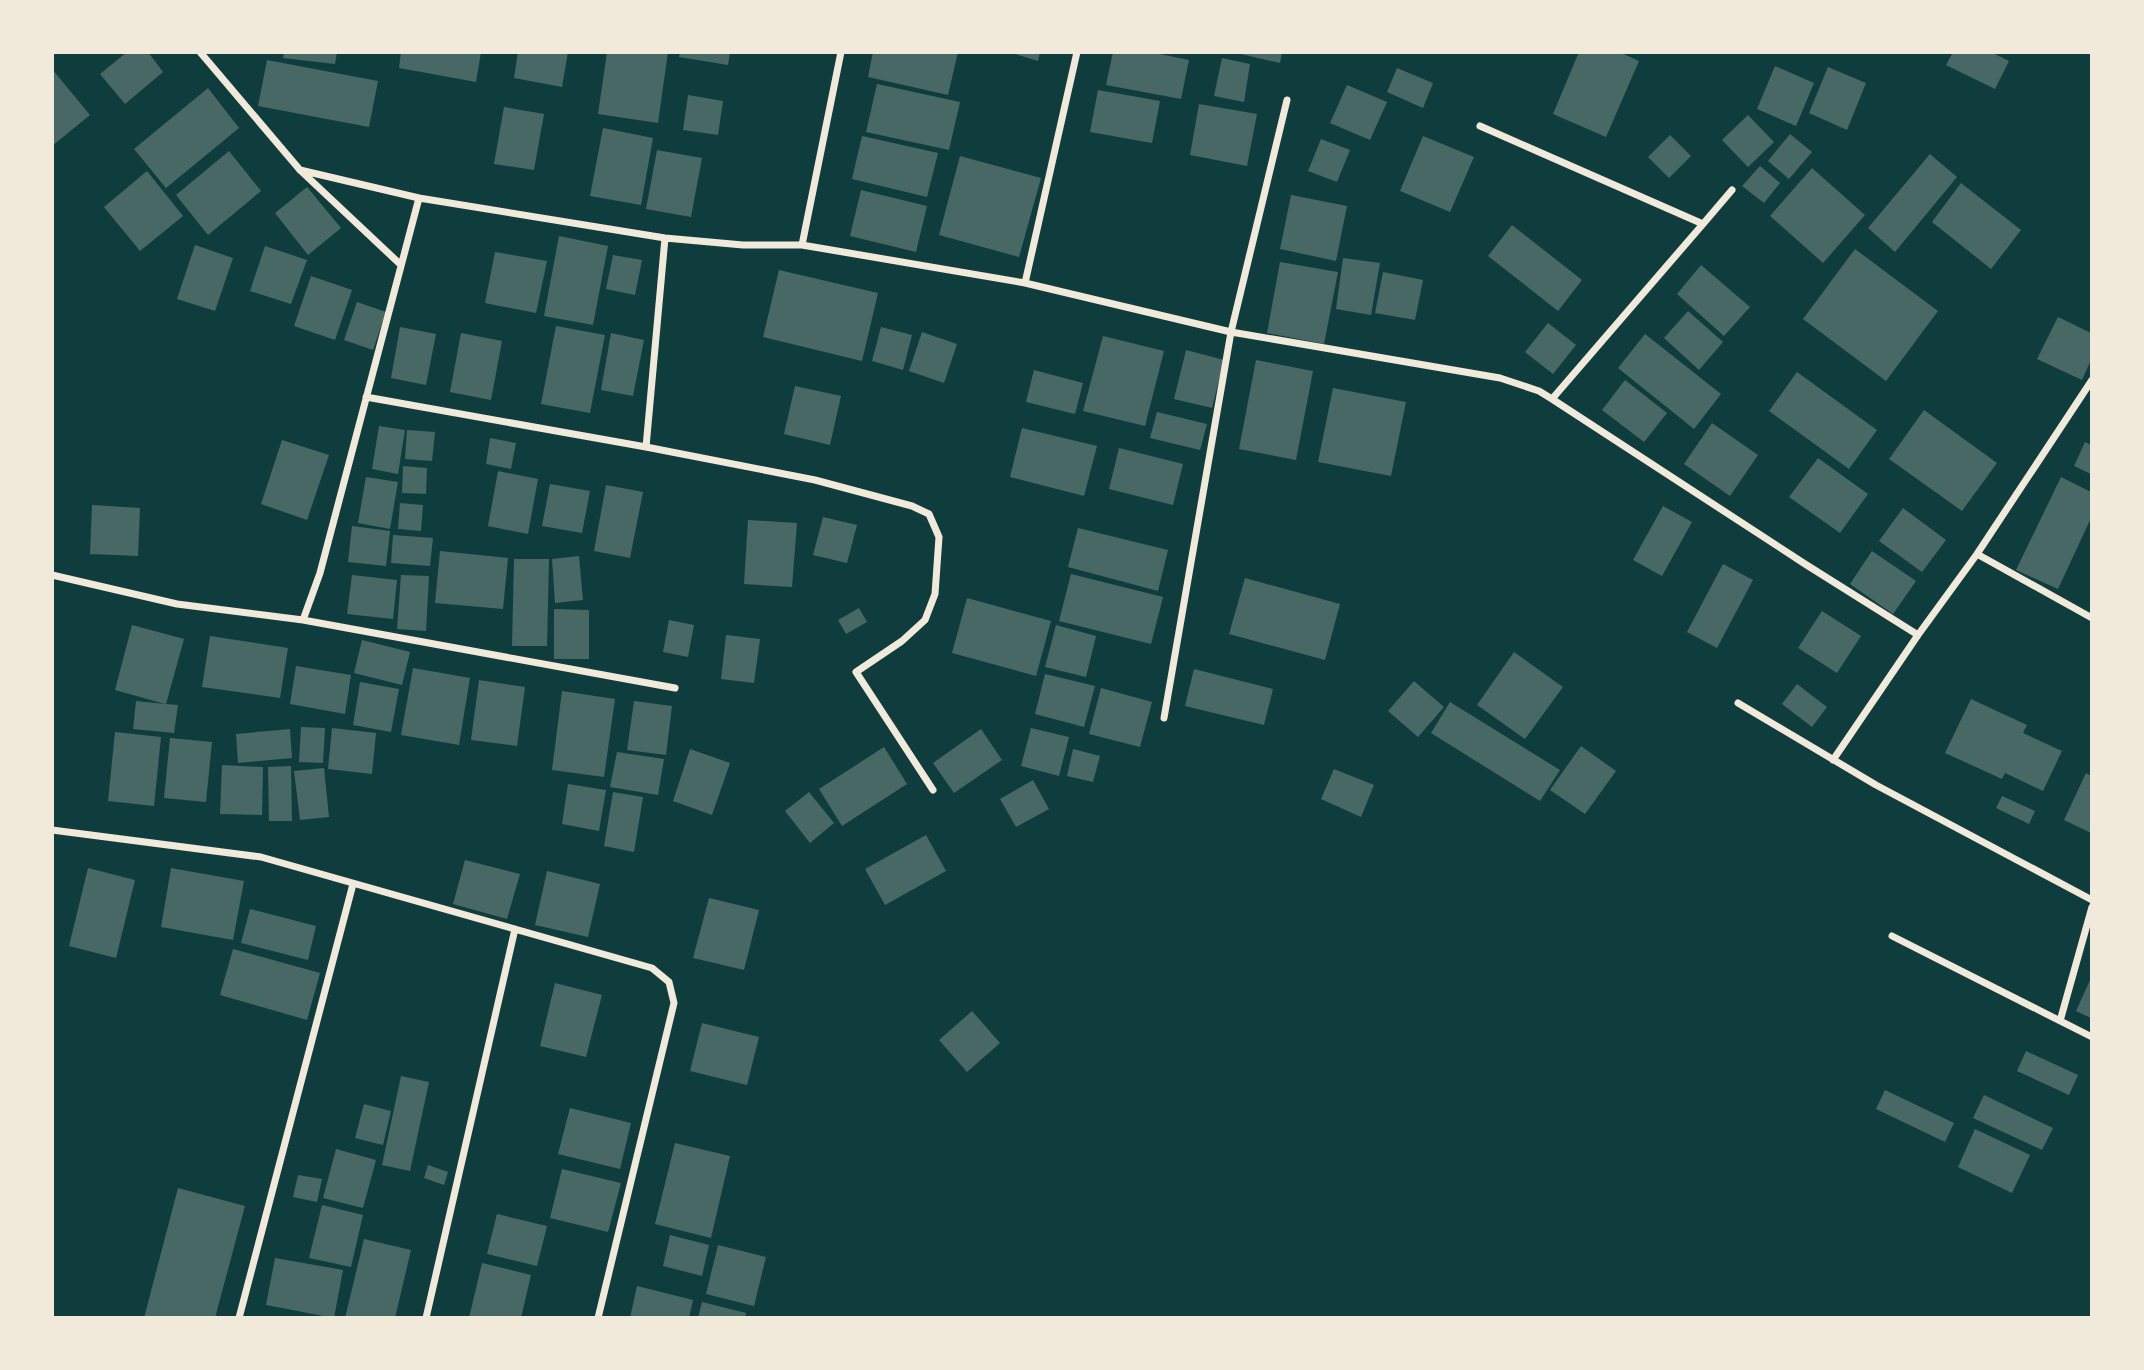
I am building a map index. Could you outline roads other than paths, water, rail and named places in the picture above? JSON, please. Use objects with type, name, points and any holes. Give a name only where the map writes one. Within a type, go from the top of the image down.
[{"type":"street","points":[[200,52],[300,170],[401,265]]},
{"type":"street","points":[[802,245],[841,52]]},
{"type":"street","points":[[1025,283],[1077,52]]},
{"type":"street","points":[[1164,719],[1231,332],[1287,100]]},
{"type":"street","points":[[1480,126],[1703,223]]},
{"type":"street","points":[[300,170],[419,198],[665,238],[743,245],[802,245],[1025,283],[1231,332],[1500,378],[1552,398],[1918,635]]},
{"type":"street","points":[[1552,398],[1732,190]]},
{"type":"street","points":[[303,620],[320,572],[419,198]]},
{"type":"street","points":[[646,447],[665,238]]},
{"type":"street","points":[[1833,760],[1977,554],[2091,380]]},
{"type":"street","points":[[366,397],[815,480],[912,506],[929,514],[939,537],[935,594],[925,620],[902,640],[856,672],[933,790]]},
{"type":"street","points":[[1977,554],[2091,618]]},
{"type":"street","points":[[52,575],[177,604],[303,620],[675,688]]},
{"type":"street","points":[[1738,703],[1833,760],[2091,900]]},
{"type":"street","points":[[52,830],[261,857],[652,968],[669,982],[674,1003],[598,1318]]},
{"type":"street","points":[[239,1318],[353,884]]},
{"type":"street","points":[[2060,1021],[2091,907]]},
{"type":"street","points":[[426,1318],[515,929]]},
{"type":"street","points":[[1892,936],[2091,1037]]}]
